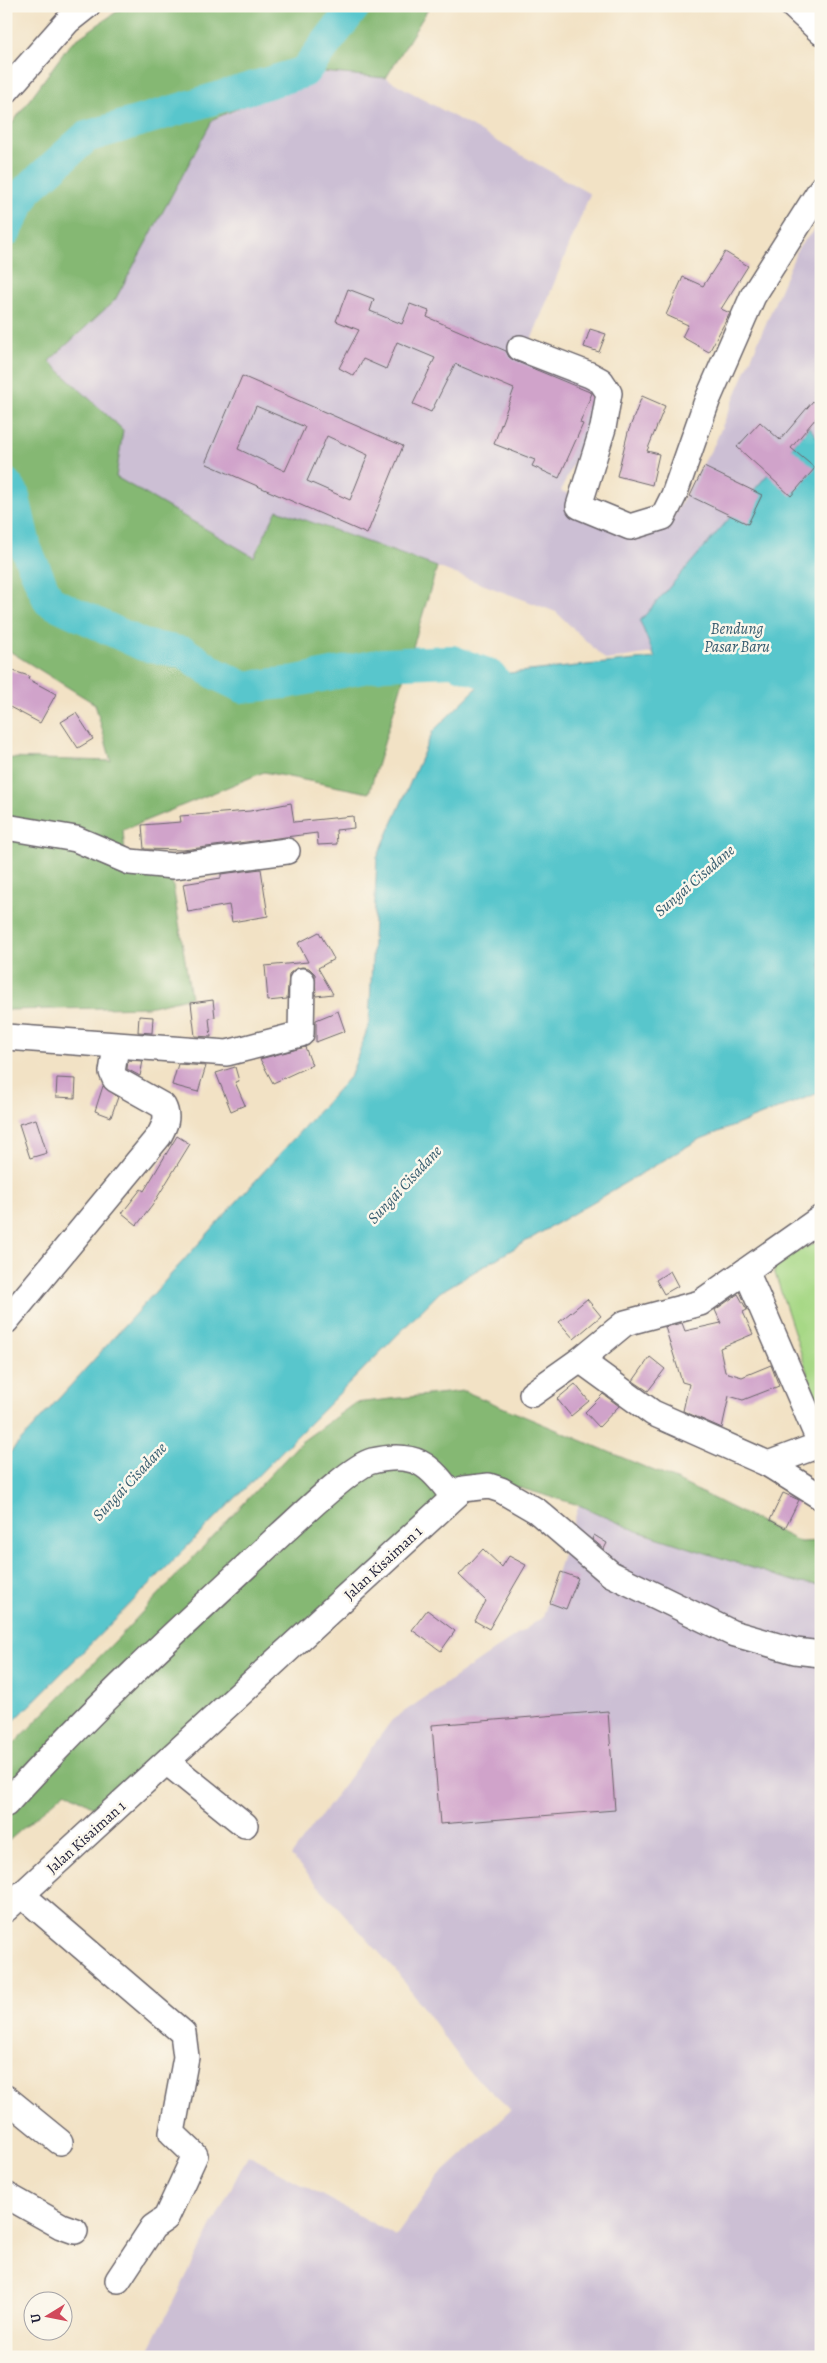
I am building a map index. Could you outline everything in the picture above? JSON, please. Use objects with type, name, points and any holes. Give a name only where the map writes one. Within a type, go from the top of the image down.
[{"type":"street","points":[[6,91],[68,21],[87,6]]},
{"type":"street","points":[[793,6],[821,32]]},
{"type":"street","points":[[520,348],[590,375],[601,381],[608,393],[603,428],[579,506],[630,527],[663,517],[674,495],[707,401],[753,296],[821,189]]},
{"type":"street","points":[[6,827],[76,840],[130,862],[173,866],[287,851]]},
{"type":"street","points":[[6,1037],[116,1047],[227,1053],[301,1034],[302,981]]},
{"type":"street","points":[[6,1321],[159,1136],[166,1124],[166,1112],[163,1106],[155,1099],[116,1079],[112,1072],[116,1047]]},
{"type":"street","points":[[532,1394],[580,1360],[625,1323],[700,1303],[821,1218]]},
{"type":"street","points":[[746,1271],[820,1445],[768,1464]]},
{"type":"street","points":[[580,1360],[653,1413],[768,1464],[821,1497]]},
{"type":"street","points":[[6,1804],[158,1648],[340,1482],[370,1461],[398,1458],[423,1462],[437,1474],[453,1497]]},
{"type":"street","name":"Jalan Kisaiman 1","points":[[14,1902],[168,1763],[453,1497],[464,1489],[489,1486],[501,1490],[537,1512],[611,1574],[732,1633],[795,1651],[821,1654]]},
{"type":"street","points":[[168,1763],[245,1825]]},
{"type":"street","points":[[14,1902],[182,2034],[186,2057],[172,2132],[195,2155],[166,2218],[153,2227],[118,2280]]},
{"type":"street","points":[[6,2098],[60,2142]]},
{"type":"street","points":[[6,2195],[61,2226],[75,2231]]},
{"type":"shaded area","points":[[322,72],[386,78],[590,194],[528,348],[611,376],[561,491],[666,529],[715,443],[798,248],[821,222],[821,504],[677,649],[606,660],[556,612],[277,510],[254,557],[116,477],[49,361],[115,300],[213,119]]},
{"type":"shaded area","points":[[579,1505],[637,1531],[799,1583],[821,1585],[821,2357],[145,2357],[248,2155],[396,2236],[438,2177],[511,2110],[469,2071],[397,1972],[291,1856],[392,1720],[543,1617]]},
{"type":"green space","points":[[125,6],[430,6],[386,78],[322,72],[213,119],[115,300],[49,361],[123,430],[116,477],[254,557],[277,510],[437,567],[369,793],[264,772],[123,830],[126,867],[169,861],[191,997],[148,1007],[6,1010],[6,758],[111,761],[95,704],[6,649],[6,132],[70,44]]},
{"type":"green space","points":[[821,1240],[821,1415],[772,1264]]},
{"type":"green space","points":[[464,1391],[678,1481],[800,1542],[821,1541],[821,1585],[799,1583],[637,1531],[579,1505],[475,1475],[112,1818],[66,1791],[6,1843],[6,1752],[120,1636],[301,1442],[355,1403]]},
{"type":"water","points":[[348,6],[363,6],[316,65],[304,72]]},
{"type":"water","points":[[809,427],[821,442],[821,1092],[698,1140],[440,1292],[6,1729],[6,1457],[351,1075],[369,1024],[377,858],[433,731],[490,675],[655,658],[640,621]]},
{"type":"building","points":[[725,252],[748,266],[721,309],[730,313],[709,352],[682,337],[688,325],[666,315],[683,277],[703,286]]},
{"type":"building","points":[[348,289],[374,299],[370,311],[402,324],[410,304],[429,311],[427,317],[506,351],[509,357],[515,361],[592,393],[580,423],[583,424],[559,478],[532,466],[535,460],[494,444],[514,389],[455,364],[431,412],[413,404],[435,358],[397,342],[386,369],[363,359],[354,376],[339,368],[359,330],[336,321]]},
{"type":"building","points":[[590,329],[606,334],[599,352],[584,347]]},
{"type":"building","points":[[242,376],[403,446],[367,534],[207,464],[206,461]],"holes":[[[256,406],[305,427],[285,471],[238,449]],[[327,436],[368,455],[350,500],[307,481]]]},
{"type":"building","points":[[642,396],[665,406],[647,451],[659,454],[652,485],[617,476],[628,432]]},
{"type":"building","points":[[813,401],[821,408],[821,412],[791,448],[815,468],[791,496],[737,447],[760,422],[780,440]]},
{"type":"building","points":[[704,467],[762,495],[748,524],[690,496]]},
{"type":"building","points":[[10,670],[29,676],[28,679],[56,694],[40,723],[6,705],[6,679]]},
{"type":"building","points":[[76,713],[93,739],[78,748],[61,722]]},
{"type":"building","points":[[291,803],[294,822],[353,816],[354,828],[336,830],[337,844],[318,845],[317,833],[183,850],[144,849],[142,825],[181,822],[180,816],[250,811]]},
{"type":"building","points":[[261,869],[268,916],[232,922],[229,905],[188,912],[183,884],[221,878],[221,874]]},
{"type":"building","points":[[319,932],[334,959],[318,968],[333,994],[316,996],[315,974],[309,968],[302,967],[295,969],[289,974],[287,999],[268,1001],[265,966],[308,962],[298,943]]},
{"type":"building","points":[[213,1000],[215,1017],[209,1018],[211,1037],[195,1036],[191,1003]]},
{"type":"building","points":[[338,1011],[345,1031],[316,1042],[316,1020]]},
{"type":"building","points":[[139,1016],[153,1017],[152,1033],[138,1032]]},
{"type":"building","points":[[305,1047],[312,1065],[273,1083],[260,1059]]},
{"type":"building","points":[[128,1060],[143,1061],[140,1076],[127,1069]]},
{"type":"building","points":[[178,1064],[206,1066],[198,1092],[172,1085]]},
{"type":"building","points":[[235,1067],[239,1081],[235,1082],[245,1105],[231,1111],[216,1073]]},
{"type":"building","points":[[57,1078],[76,1079],[75,1098],[56,1097]]},
{"type":"building","points":[[103,1086],[118,1097],[111,1117],[95,1111]]},
{"type":"building","points":[[36,1119],[47,1153],[30,1158],[19,1124]]},
{"type":"building","points":[[177,1136],[190,1144],[152,1206],[137,1225],[122,1213],[141,1189],[144,1191]]},
{"type":"building","points":[[670,1271],[678,1286],[664,1294],[656,1280]]},
{"type":"building","points":[[738,1294],[747,1310],[743,1312],[753,1334],[720,1348],[725,1372],[742,1377],[771,1365],[779,1386],[743,1400],[729,1396],[722,1428],[683,1411],[689,1384],[682,1382],[665,1327],[682,1323],[685,1331],[721,1323],[715,1310]]},
{"type":"building","points":[[587,1299],[601,1316],[574,1339],[559,1322]]},
{"type":"building","points":[[650,1357],[665,1369],[648,1391],[633,1381]]},
{"type":"building","points":[[575,1384],[589,1401],[571,1416],[557,1399]]},
{"type":"building","points":[[603,1394],[619,1406],[599,1427],[585,1412]]},
{"type":"building","points":[[783,1493],[799,1500],[785,1528],[770,1520]]},
{"type":"building","points":[[594,1535],[607,1543],[604,1549],[592,1539]]},
{"type":"building","points":[[483,1549],[502,1567],[509,1556],[526,1565],[489,1629],[475,1621],[486,1601],[459,1575]]},
{"type":"building","points":[[561,1572],[578,1578],[566,1609],[550,1603]]},
{"type":"building","points":[[427,1610],[455,1631],[441,1651],[412,1630]]},
{"type":"building","points":[[608,1711],[615,1810],[440,1824],[432,1725]]},
{"type":"waterway","points":[[6,231],[27,190],[86,137],[304,72],[355,6]]},
{"type":"waterway","points":[[6,484],[13,493],[26,549],[49,601],[143,645],[185,653],[216,674],[243,687],[286,683],[383,664],[452,661],[490,675],[518,709]]},
{"type":"water label","name":"Bendung Pasar Baru","points":[[737,637]]},
{"type":"water label","name":"Sungai Cisadane","points":[[694,880]]},
{"type":"water label","name":"Sungai Cisadane","points":[[404,1184]]},
{"type":"water label","name":"Sungai Cisadane","points":[[129,1481]]}]
